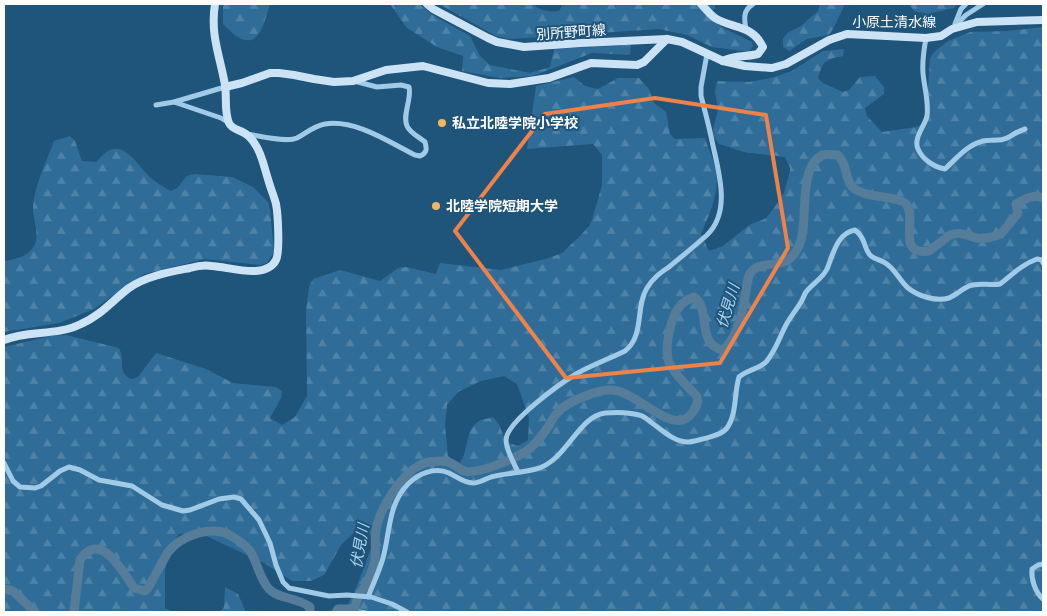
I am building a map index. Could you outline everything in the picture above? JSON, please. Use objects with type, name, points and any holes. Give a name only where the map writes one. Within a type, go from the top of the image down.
[{"type":"street","points":[[215,4],[214,39],[226,87],[225,108],[229,123]]},
{"type":"street","name":"別所野町線","points":[[427,4],[488,38],[510,46],[524,47],[667,39],[682,42],[723,61]]},
{"type":"street","points":[[701,4],[715,18],[746,29],[760,40],[763,47],[758,54],[730,57],[723,61]]},
{"type":"street","points":[[746,29],[744,19],[746,11],[752,4]]},
{"type":"street","points":[[952,29],[961,9],[966,4]]},
{"type":"street","points":[[952,29],[966,15],[983,4]]},
{"type":"street","name":"小原土清水線","points":[[723,61],[745,66],[772,68],[786,64],[829,40],[847,34],[926,38],[941,36],[952,29],[978,22],[1043,20]]},
{"type":"street","points":[[926,38],[923,74],[927,114],[916,142],[918,149],[929,163],[937,168],[945,169],[970,145],[985,140],[1007,138],[1025,129]]},
{"type":"street","points":[[156,105],[174,102],[242,83],[270,73],[334,82],[353,81],[386,70],[423,66],[488,83],[518,83],[549,78],[591,63],[637,65],[644,62],[667,39]]},
{"type":"street","points":[[518,472],[507,448],[505,438],[517,420],[554,389],[577,374],[630,347],[636,337],[644,294],[648,287],[658,274],[707,235],[719,214],[722,192],[719,169],[701,96],[707,54]]},
{"type":"street","points":[[174,102],[221,118],[232,127],[247,134],[289,140],[297,138],[318,126],[338,124],[372,133],[415,155],[420,156],[426,152],[425,142],[411,132],[407,126],[409,87],[401,85],[377,87],[353,81]]},
{"type":"street","points":[[4,340],[28,333],[67,329],[81,324],[101,312],[138,282],[155,276],[200,266],[257,272],[272,266],[277,259],[278,252],[276,206],[262,157],[256,145],[247,134]]},
{"type":"street","points":[[368,597],[383,557],[397,498],[406,485],[423,473],[436,470],[449,473],[468,483],[476,484],[490,477],[535,470],[563,452],[586,422],[603,414],[627,412],[641,415],[676,439],[688,442],[713,436],[726,430],[736,397],[739,377],[765,362],[778,345],[788,320],[806,292],[821,278],[836,245],[850,231],[855,230],[860,234],[868,253],[889,265],[910,290],[923,296],[939,299],[947,298],[968,286],[1000,284],[1016,270],[1037,258],[1042,260],[1043,263]]},
{"type":"street","points":[[4,463],[13,481],[20,487],[35,488],[41,486],[60,471],[69,467],[80,470],[99,480],[132,486],[162,505],[183,511],[219,499],[234,497],[241,499],[259,520],[270,542],[276,566],[283,582],[288,588],[330,596],[368,597],[392,604],[407,612]]},
{"type":"street","points":[[1043,564],[1032,569],[1032,575],[1036,590],[1040,597],[1043,598]]},
{"type":"highlighted area","points":[[655,98],[766,115],[788,248],[720,363],[566,378],[455,231],[545,114]]},
{"type":"green space","points":[[223,4],[270,4],[262,29],[254,39],[248,40],[237,37],[223,24]]},
{"type":"green space","points":[[390,4],[420,4],[431,14],[470,36],[480,56],[490,65],[530,73],[550,67],[554,49],[631,45],[630,55],[592,53],[533,76],[500,78],[462,71],[463,56],[437,47],[407,28]]},
{"type":"green space","points":[[439,4],[532,4],[551,12],[559,11],[562,4],[715,4],[710,17],[721,27],[752,42],[753,46],[749,52],[712,47],[687,35],[659,29],[510,39],[496,36]]},
{"type":"green space","points":[[820,4],[845,4],[829,35],[807,39],[789,51],[783,47],[783,39],[787,33],[801,26],[818,11]]},
{"type":"green space","points":[[909,4],[957,4],[954,8],[928,14],[914,11]]},
{"type":"green space","points":[[1043,27],[1043,612],[344,612],[356,588],[374,541],[366,528],[357,530],[341,545],[324,575],[311,581],[292,581],[264,563],[200,533],[179,534],[171,545],[165,570],[165,608],[172,612],[4,612],[4,347],[51,336],[66,335],[119,348],[122,358],[122,369],[126,376],[131,379],[138,377],[156,353],[206,369],[233,383],[276,387],[282,391],[281,398],[270,418],[282,425],[295,417],[307,396],[306,311],[309,287],[313,279],[340,270],[380,281],[398,268],[406,267],[436,274],[440,263],[501,270],[562,253],[589,226],[602,185],[602,155],[593,144],[527,149],[536,86],[574,77],[585,86],[598,89],[618,78],[639,78],[649,89],[654,103],[666,112],[670,134],[675,139],[705,138],[714,163],[717,179],[713,203],[701,234],[709,251],[723,246],[749,225],[766,218],[784,193],[790,171],[785,157],[744,152],[719,144],[714,137],[713,129],[718,110],[715,92],[717,81],[749,82],[771,78],[792,71],[823,51],[844,49],[843,56],[828,60],[824,64],[818,78],[823,83],[843,92],[849,90],[860,77],[875,76],[884,87],[884,94],[865,108],[867,116],[882,132],[916,127],[923,124],[929,110],[930,58],[934,52],[948,41],[970,32],[1007,31]],"holes":[[[504,376],[517,384],[529,418],[528,440],[518,446],[506,442],[499,424],[493,417],[481,420],[475,424],[469,434],[465,453],[459,464],[448,456],[445,426],[447,405],[458,392],[481,381]]]},
{"type":"green space","points":[[70,136],[75,141],[82,161],[96,162],[108,151],[120,149],[131,156],[153,180],[171,191],[177,188],[187,176],[194,174],[232,177],[253,187],[268,202],[274,252],[267,263],[260,265],[205,259],[144,274],[94,309],[59,323],[4,332],[4,261],[25,255],[34,246],[36,233],[33,208],[38,182],[54,141]]},
{"type":"green space","points":[[225,587],[238,594],[246,612],[220,612],[224,607]]},
{"type":"waterway","name":"伏見川","points":[[336,612],[338,609],[354,609],[374,564],[376,530],[382,512],[399,483],[422,464],[444,461],[470,472],[486,469],[504,462],[533,446],[562,408],[589,394],[603,391],[618,391],[628,395],[658,414],[677,421],[685,419],[690,415],[696,407],[697,397],[676,374],[668,360],[667,353],[668,338],[677,309],[687,300],[694,297],[702,309],[709,341],[714,346],[723,350],[728,345],[735,334],[739,322],[748,279],[752,271],[760,266],[789,260],[799,246],[803,231],[807,181],[815,161],[823,155],[838,155],[844,164],[852,187],[860,192],[902,201],[906,204],[910,218],[910,242],[913,248],[919,251],[929,251],[954,234],[977,238],[999,235],[1018,213],[1016,204],[1032,197],[1043,198]]},
{"type":"waterway","name":"伏見川","points":[[74,612],[80,560],[88,552],[95,549],[103,551],[117,564],[134,588],[145,591],[174,546],[186,538],[208,531],[228,534],[248,548],[269,589],[277,595],[305,604],[310,607],[310,612]]},
{"type":"waterway","name":"伏見川","points":[[4,589],[13,591],[35,612]]},
{"type":"waterway","points":[[354,609],[371,612]]},
{"type":"place","name":"私立北陸学院小学校","points":[[442,123]]},
{"type":"place","name":"北陸学院短期大学","points":[[436,206]]}]
